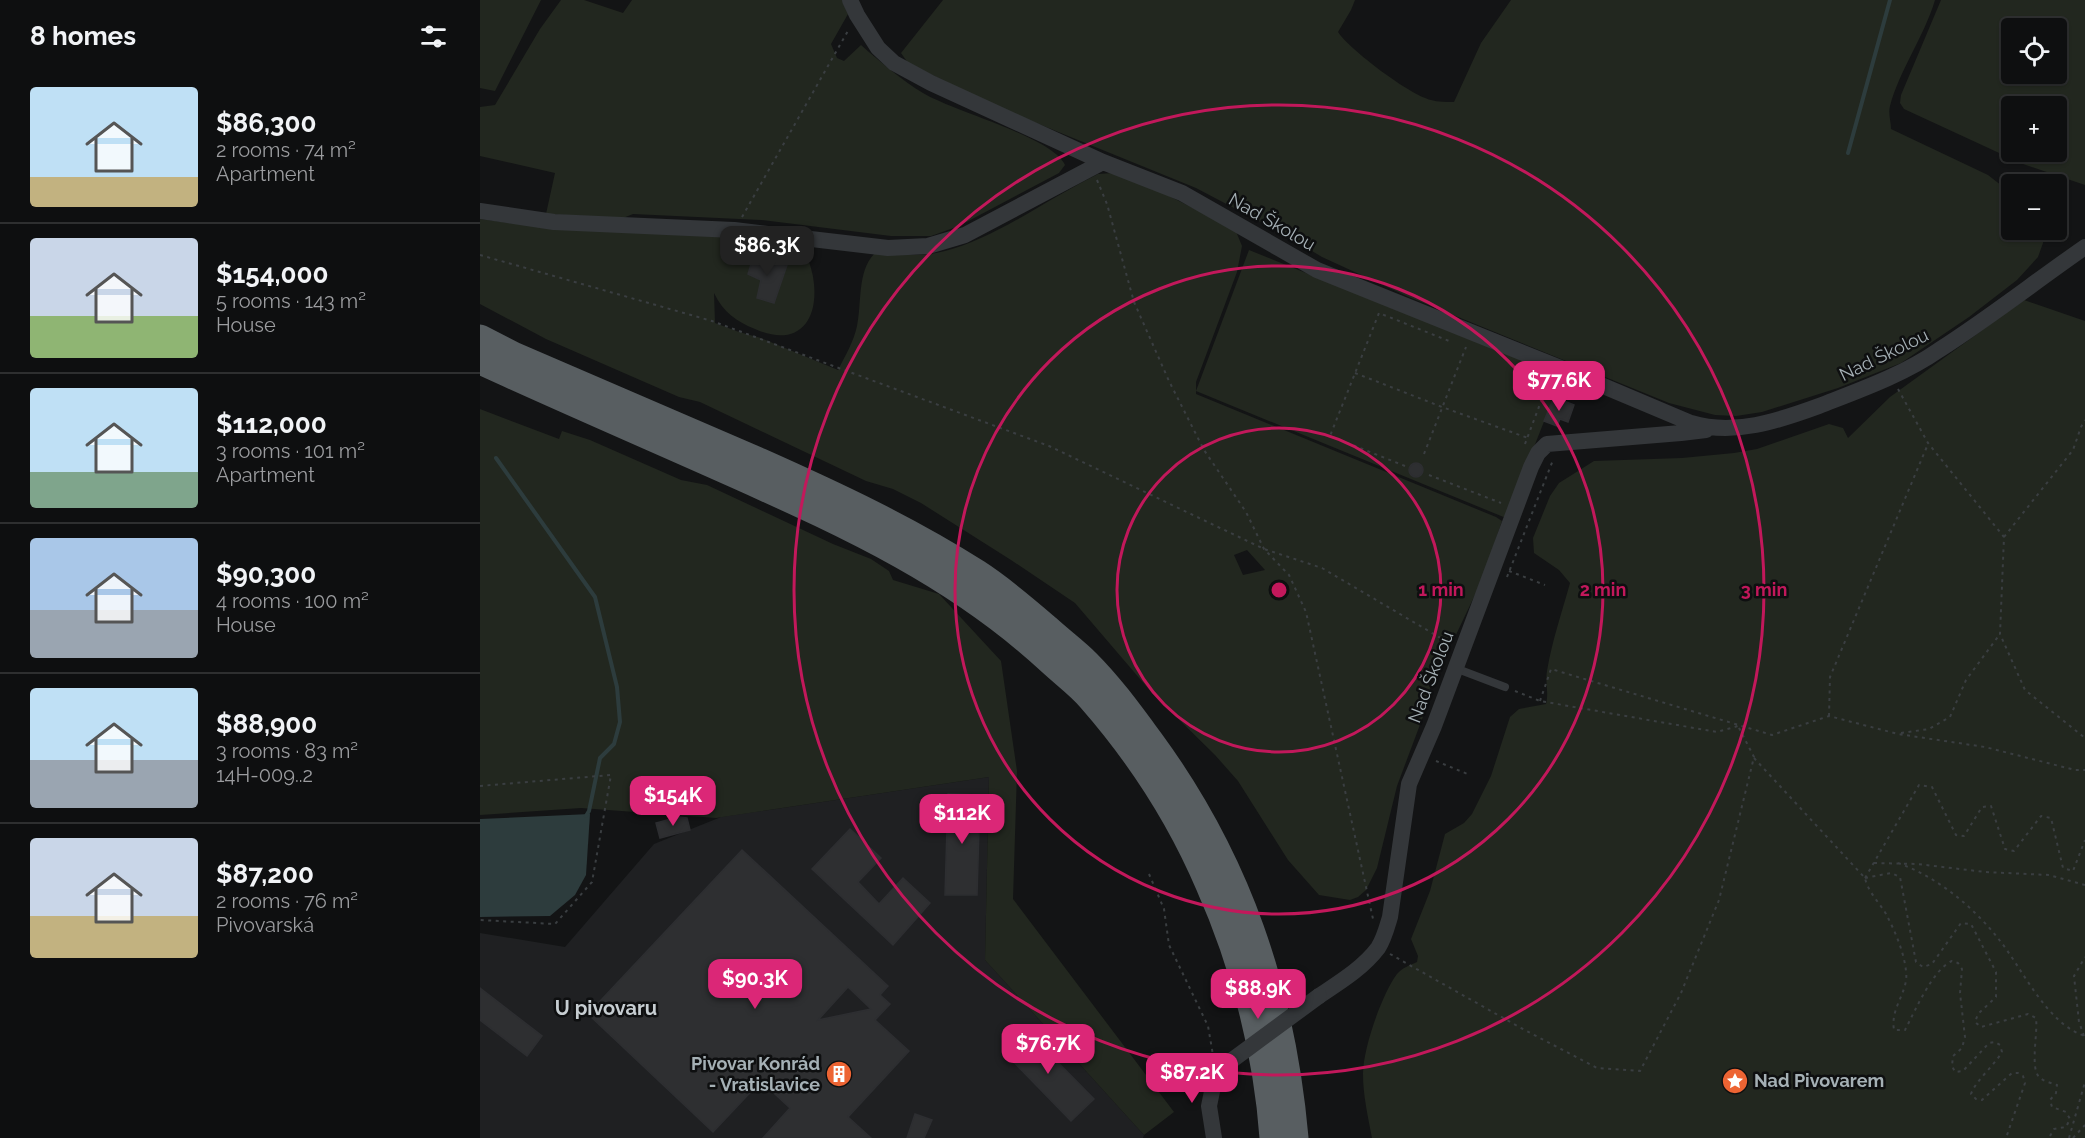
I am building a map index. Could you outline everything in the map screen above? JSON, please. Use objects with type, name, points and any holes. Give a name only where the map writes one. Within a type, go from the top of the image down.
[{"type":"highway","points":[[480,338],[515,356],[845,500],[912,534],[980,574],[1087,663],[1129,711],[1174,774],[1207,827],[1228,869],[1253,933],[1261,1003],[1295,1138]]},
{"type":"highway","points":[[480,361],[836,519],[915,561],[970,596],[1024,636],[1090,698],[1156,784],[1193,847],[1221,910],[1241,967],[1261,1003]]},
{"type":"highway","points":[[1273,1138],[1275,1063]]},
{"type":"street","name":"Nad Školou","points":[[854,8],[878,48],[894,63],[931,83],[1097,164],[1182,193],[1317,270],[1710,429]]},
{"type":"street","points":[[480,211],[554,222],[735,230],[888,248],[928,246],[965,235],[1097,164]]},
{"type":"street","name":"Nad Školou","points":[[1216,1072],[1360,967],[1378,947],[1390,917],[1409,784],[1531,467],[1538,453],[1547,444],[1757,426],[1787,417],[1862,389],[1903,371],[1939,351],[2085,248]]},
{"type":"street","points":[[1214,1138],[1209,1106],[1216,1072]]},
{"type":"lane","points":[[1455,668],[1505,687]]},
{"type":"path","points":[[735,230],[854,8]]},
{"type":"path","points":[[1097,164],[1134,302],[1165,371],[1204,450],[1246,512],[1264,549],[1289,575],[1306,612],[1378,947],[1481,1006],[1597,1068],[1640,1071],[1681,993],[1719,900],[1754,757]]},
{"type":"path","points":[[480,255],[712,321],[1049,446],[1264,549],[1322,568],[1462,650]]},
{"type":"path","points":[[1405,466],[1330,436],[1379,313],[1455,343]]},
{"type":"path","points":[[1424,454],[1466,347]]},
{"type":"path","points":[[1355,373],[1537,441]]},
{"type":"path","points":[[1523,448],[1550,381],[1540,376]]},
{"type":"path","points":[[1898,389],[1928,443],[2004,537]]},
{"type":"path","points":[[2085,420],[2073,450],[2004,537],[2000,634],[2025,690],[2085,738]]},
{"type":"path","points":[[1828,716],[1830,677],[1928,443]]},
{"type":"path","points":[[1505,581],[1556,452]]},
{"type":"path","points":[[1430,475],[1502,504]]},
{"type":"path","points":[[1509,571],[1545,585]]},
{"type":"path","points":[[1898,734],[1929,729],[1950,717],[1966,680],[2000,634]]},
{"type":"path","points":[[1540,701],[1551,669],[1772,735],[1828,716],[1898,734],[1986,747],[2075,770],[2085,770]]},
{"type":"path","points":[[1505,687],[1540,701],[1717,732],[1738,726]]},
{"type":"path","points":[[1738,726],[1754,757],[1865,878],[1867,886],[1885,913],[1896,936],[1906,973],[1903,991],[1892,1018],[1894,1030],[1905,1030],[1919,1002],[1944,964],[1952,961],[1958,963],[1962,969],[1960,993],[1965,1037],[1962,1048],[1953,1056],[1952,1066],[1955,1072],[1963,1071],[1989,1043],[1995,1042],[2000,1045],[2002,1052],[1971,1094],[1976,1099],[1982,1100],[2012,1073],[2023,1076],[2025,1083],[2006,1138]]},
{"type":"path","points":[[1431,767],[1434,760],[1470,775]]},
{"type":"path","points":[[480,786],[611,775],[592,882],[555,924],[480,920]]},
{"type":"path","points":[[1865,878],[1919,785],[1932,787],[1956,835],[1964,836],[1982,807],[1991,806],[2005,849],[2014,851],[2041,816],[2051,818],[2062,868],[2073,871],[2085,840]]},
{"type":"path","points":[[1874,863],[2049,875],[2085,885]]},
{"type":"path","points":[[1898,863],[1916,869],[1977,913],[1999,938],[2032,988],[2053,1014],[2075,1033],[2085,1036]]},
{"type":"path","points":[[1865,878],[1891,873],[1900,877],[1916,962],[1923,967],[1932,964],[1961,923],[1971,924],[1996,972],[1995,997],[1978,1014],[1975,1022],[1981,1027],[2028,1014],[2036,1018],[2038,1030],[2034,1068],[2040,1078],[2057,1085],[2056,1093],[2050,1100],[2052,1107],[2066,1113],[2070,1119],[2066,1127],[2054,1129],[2051,1138]]},
{"type":"path","points":[[1149,874],[1164,909],[1169,945],[1208,1026],[1216,1072]]},
{"type":"path","points":[[2085,957],[2074,976],[2079,1022],[2085,1036]]},
{"type":"path","points":[[2071,1138],[2085,1082]]},
{"type":"path","points":[[2071,1138],[2085,1125]]},
{"type":"shaded area","points":[[480,0],[541,0],[495,91],[480,88]]},
{"type":"shaded area","points":[[561,0],[584,0],[623,13],[632,0],[842,0],[848,14],[831,44],[837,58],[844,61],[861,45],[907,83],[923,93],[1042,144],[1057,155],[1065,165],[1059,173],[959,226],[931,236],[891,236],[761,220],[633,214],[623,218],[546,214],[555,173],[480,156],[480,107],[495,105],[540,29]]},
{"type":"shaded area","points":[[943,0],[1355,0],[1338,32],[1345,40],[1367,60],[1409,90],[1431,100],[1454,102],[1481,43],[1511,0],[1935,0],[1925,27],[1894,92],[1889,109],[1891,129],[1988,175],[2001,185],[2001,240],[2043,240],[2043,243],[2038,257],[2017,280],[1969,317],[1901,363],[1838,388],[1762,412],[1736,416],[1715,415],[1669,403],[1409,297],[1322,257],[1196,188],[997,107],[908,63],[901,53]]},
{"type":"shaded area","points":[[1941,0],[2085,0],[2085,185],[2067,179],[2067,174],[2053,174],[2019,162],[2067,162],[2067,96],[2001,96],[2001,154],[1904,109],[1900,103],[1901,95]]},
{"type":"shaded area","points":[[1113,173],[1159,191],[1235,229],[1242,246],[1237,272],[1196,382],[1196,394],[1502,521],[1482,580],[1453,641],[1445,639],[1434,670],[1424,714],[1397,786],[1377,868],[1366,890],[1350,900],[1319,895],[1288,860],[1238,781],[1152,693],[1075,603],[921,503],[893,489],[866,481],[700,402],[679,397],[546,339],[480,304],[480,219],[548,228],[722,236],[804,248],[813,274],[814,298],[812,311],[801,329],[781,335],[755,329],[731,316],[714,293],[715,323],[761,338],[838,370],[856,332],[865,269],[875,253],[928,254],[964,245],[1003,227],[1098,174]],"holes":[[[1247,550],[1265,570],[1243,575],[1234,555]]]},
{"type":"shaded area","points":[[1249,250],[1562,376],[1506,518],[1196,391]]},
{"type":"shaded area","points":[[2024,300],[2085,321],[2085,1138],[1372,1138],[1363,1082],[1366,1050],[1391,983],[1401,970],[1417,962],[1418,956],[1411,939],[1430,891],[1445,834],[1464,823],[1472,814],[1491,776],[1510,717],[1519,709],[1546,704],[1549,660],[1570,583],[1559,570],[1534,553],[1533,538],[1550,496],[1559,483],[1594,461],[1682,458],[1734,453],[1757,449],[1829,424],[1843,428],[1848,438],[1890,397]]},
{"type":"shaded area","points":[[480,409],[559,439],[562,431],[590,440],[681,480],[707,485],[833,544],[871,559],[889,571],[893,580],[939,594],[1001,661],[1017,771],[1013,899],[1174,1112],[1144,1135],[985,960],[989,777],[716,818],[581,808],[480,815]]},
{"type":"shaded area","points":[[989,777],[985,960],[1144,1135],[1143,1138],[480,1138],[480,933],[565,947],[654,844],[721,817]]},
{"type":"shaded area","points":[[590,814],[586,875],[575,895],[550,916],[480,917],[480,819]]},
{"type":"building","points":[[754,254],[787,265],[774,303],[757,298],[761,280],[748,274]]},
{"type":"building","points":[[1554,397],[1574,405],[1568,422],[1560,419],[1557,426],[1544,421]]},
{"type":"building","points":[[1416,463],[1421,465],[1423,470],[1421,475],[1416,477],[1411,475],[1409,470],[1411,465]]},
{"type":"building","points":[[948,794],[980,795],[977,895],[945,895]]},
{"type":"building","points":[[678,817],[687,818],[690,830],[660,838],[656,823]]},
{"type":"building","points":[[850,829],[881,858],[858,882],[879,904],[903,878],[930,903],[893,945],[812,869]]},
{"type":"building","points":[[742,850],[888,986],[880,995],[890,1004],[875,1020],[909,1051],[848,1117],[871,1138],[763,1138],[790,1108],[761,1081],[713,1132],[588,1014]],"holes":[[[848,987],[871,1009],[818,1020]]]},
{"type":"building","points":[[480,988],[542,1036],[527,1056],[480,1020]]},
{"type":"building","points":[[1025,1029],[1094,1099],[1071,1121],[1003,1051]]},
{"type":"building","points":[[915,1114],[932,1120],[924,1138],[907,1138]]},
{"type":"waterway","points":[[1848,153],[1890,0]]},
{"type":"waterway","points":[[496,458],[595,597],[617,687],[620,722],[614,744],[600,758],[586,816]]},
{"type":"place","name":"Pivovar Konrád - Vratislavice","points":[[839,1074]]},
{"type":"place","name":"Nad Pivovarem","points":[[1735,1081]]},
{"type":"district","name":"U pivovaru","points":[[606,1008]]}]
